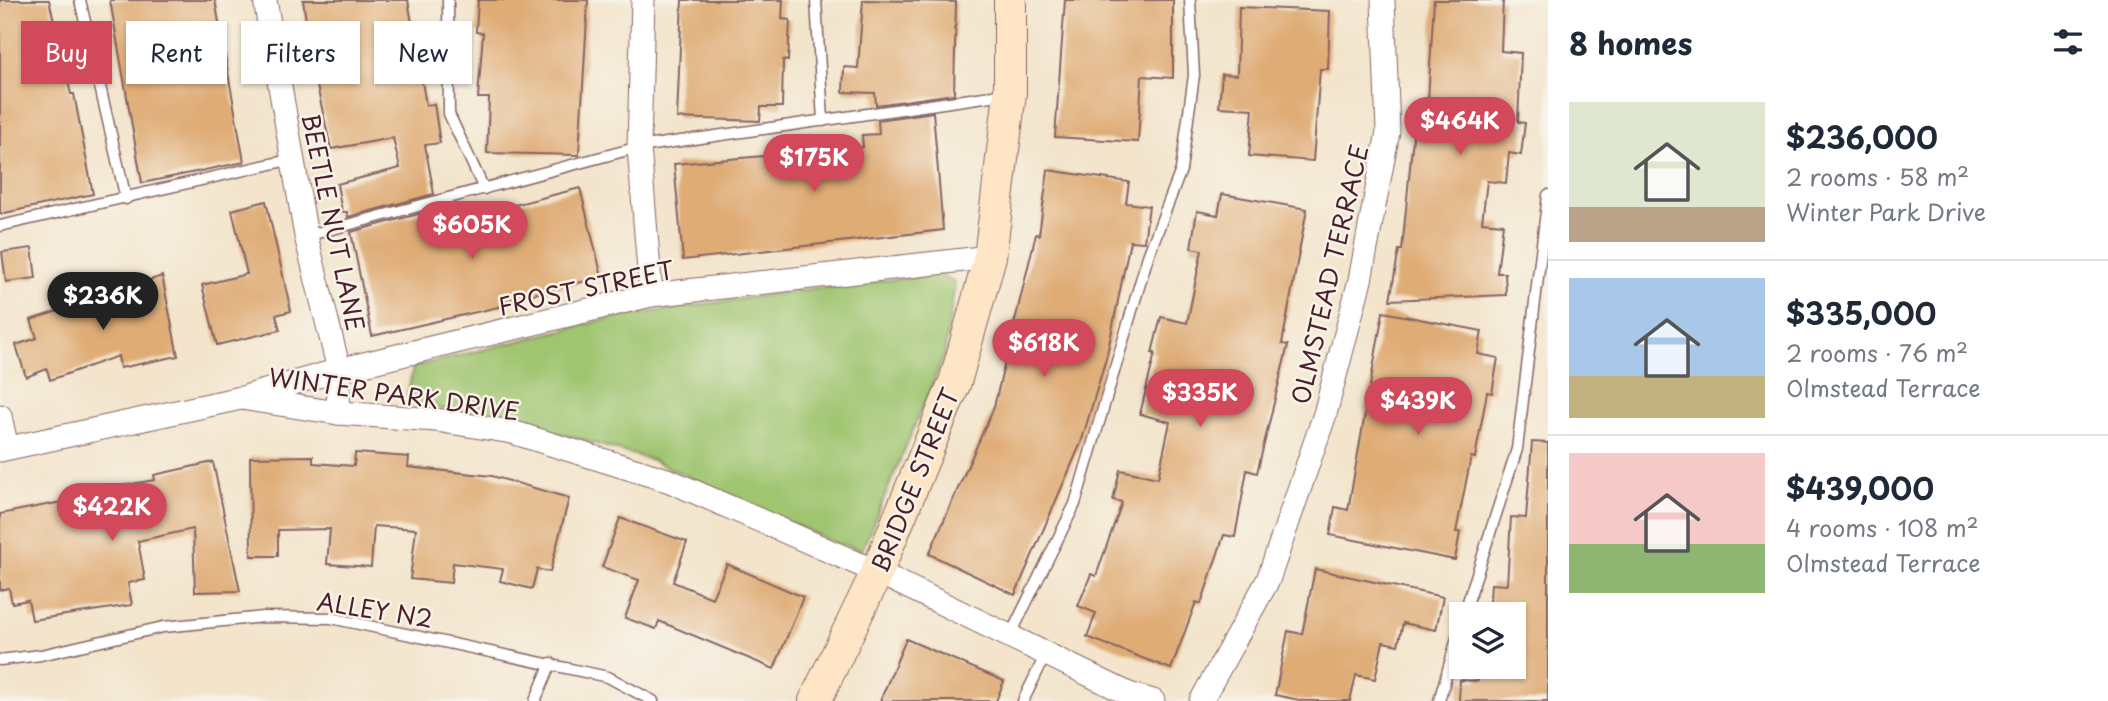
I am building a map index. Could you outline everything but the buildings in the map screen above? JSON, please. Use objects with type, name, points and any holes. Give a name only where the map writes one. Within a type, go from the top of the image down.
[{"type":"street","name":"BEETLE NUT LANE","points":[[265,0],[306,236],[339,370],[338,413]]},
{"type":"street","points":[[643,0],[639,146],[651,295]]},
{"type":"street","name":"BRIDGE STREET","points":[[815,701],[877,572],[955,382],[990,257],[1010,93],[1010,0]]},
{"type":"street","name":"OLMSTEAD TERRACE","points":[[1201,701],[1268,580],[1325,414],[1360,280],[1388,132],[1383,0]]},
{"type":"street","name":"FROST STREET","points":[[241,398],[339,370],[651,295],[990,257]]},
{"type":"street","name":"WINTER PARK DRIVE","points":[[4,449],[241,398],[338,413],[436,420],[525,436],[670,481],[877,572],[1129,694],[1153,701]]},
{"type":"street","points":[[0,416],[4,449]]},
{"type":"lane","points":[[80,0],[126,199]]},
{"type":"lane","points":[[448,0],[449,114],[484,188]]},
{"type":"lane","points":[[816,0],[823,121]]},
{"type":"lane","points":[[1010,636],[1075,504],[1148,256],[1181,170],[1194,75],[1190,0]]},
{"type":"lane","points":[[306,236],[639,146],[1010,93]]},
{"type":"lane","points":[[0,226],[293,159]]},
{"type":"lane","points":[[1468,602],[1517,449],[1548,195]]},
{"type":"lane","name":"ALLEY N2","points":[[0,660],[41,654],[163,627],[264,617],[331,618],[608,677],[653,701]]},
{"type":"lane","points":[[1023,701],[1046,654]]},
{"type":"lane","points":[[535,701],[551,663]]},
{"type":"lane","points":[[1438,701],[1449,664]]},
{"type":"green space","points":[[941,274],[955,283],[944,356],[862,550],[835,543],[652,460],[559,433],[444,409],[420,407],[411,404],[407,397],[413,367],[611,318],[809,289]]}]
